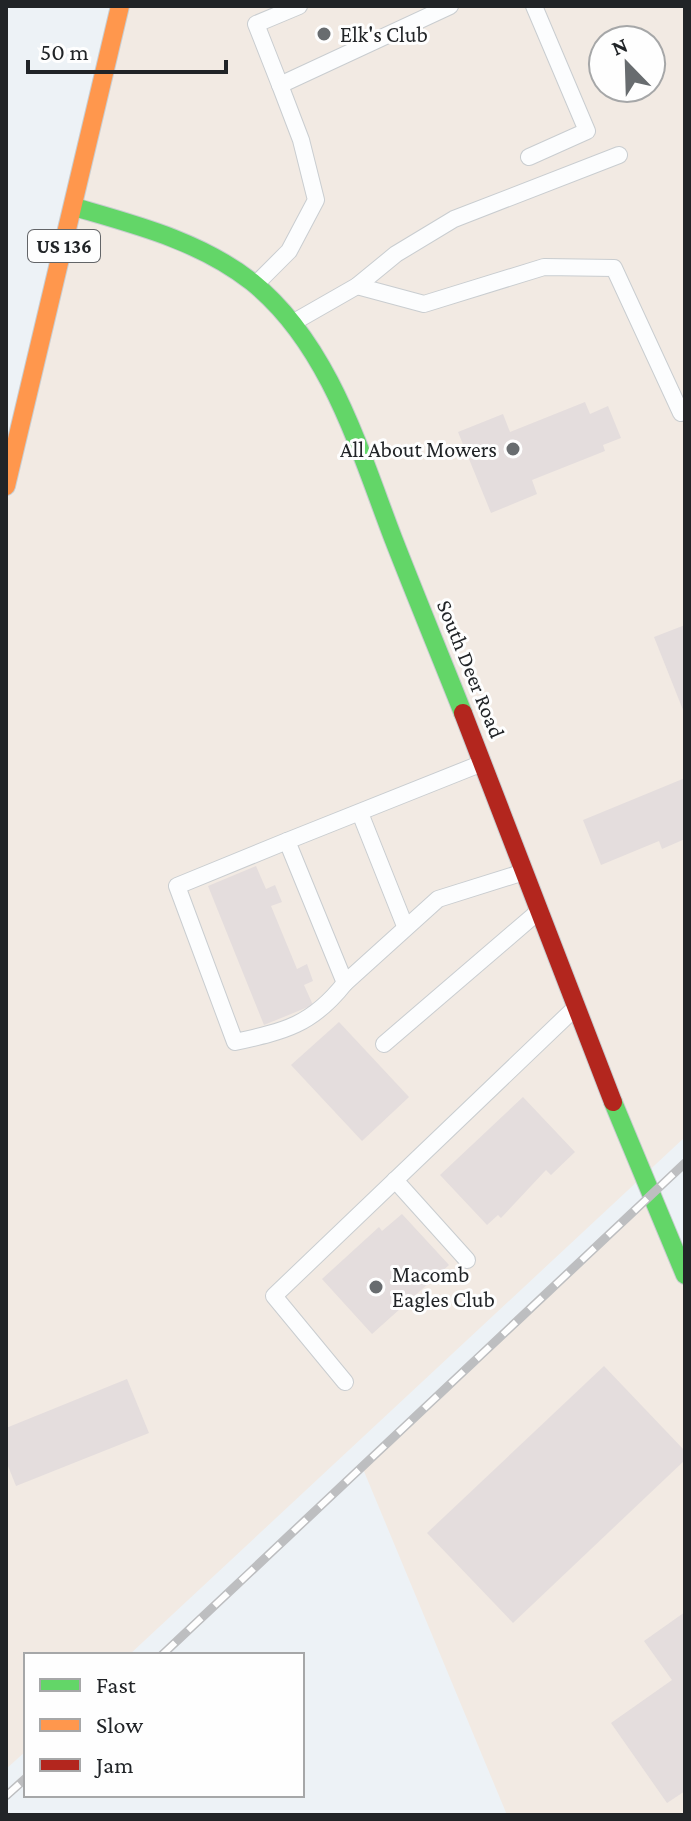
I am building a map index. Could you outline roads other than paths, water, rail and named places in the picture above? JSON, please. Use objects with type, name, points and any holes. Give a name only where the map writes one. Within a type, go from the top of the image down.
[{"type":"main road","name":"US 136","points":[[6,486],[120,6]]},
{"type":"main road","name":"South Deer Road","points":[[74,207],[189,242],[256,285],[293,323],[333,392],[483,763],[642,1177],[685,1275]]},
{"type":"lane","points":[[256,285],[289,251],[316,200],[301,140],[256,24],[299,6]]},
{"type":"lane","points":[[280,85],[450,6]]},
{"type":"lane","points":[[529,157],[587,131],[534,6]]},
{"type":"lane","points":[[293,323],[357,286],[396,254],[454,219],[619,155]]},
{"type":"lane","points":[[357,286],[424,304],[544,267],[614,268],[681,413]]},
{"type":"lane","points":[[483,763],[177,886],[235,1042],[282,1032],[314,1017],[345,983],[438,899],[525,872]]},
{"type":"lane","points":[[360,813],[405,926]]},
{"type":"lane","points":[[287,841],[345,983]]},
{"type":"lane","points":[[384,1044],[540,909]]},
{"type":"lane","points":[[345,1382],[274,1296],[578,1005]]},
{"type":"lane","points":[[395,1180],[467,1260]]},
{"type":"railway","points":[[164,1653],[685,1163]]},
{"type":"railway","points":[[6,1796],[24,1780]]},
{"type":"place","name":"Elk's Club","points":[[324,34]]},
{"type":"place","name":"All About Mowers","points":[[513,449]]},
{"type":"place","name":"Macomb Eagles Club","points":[[376,1287]]}]
